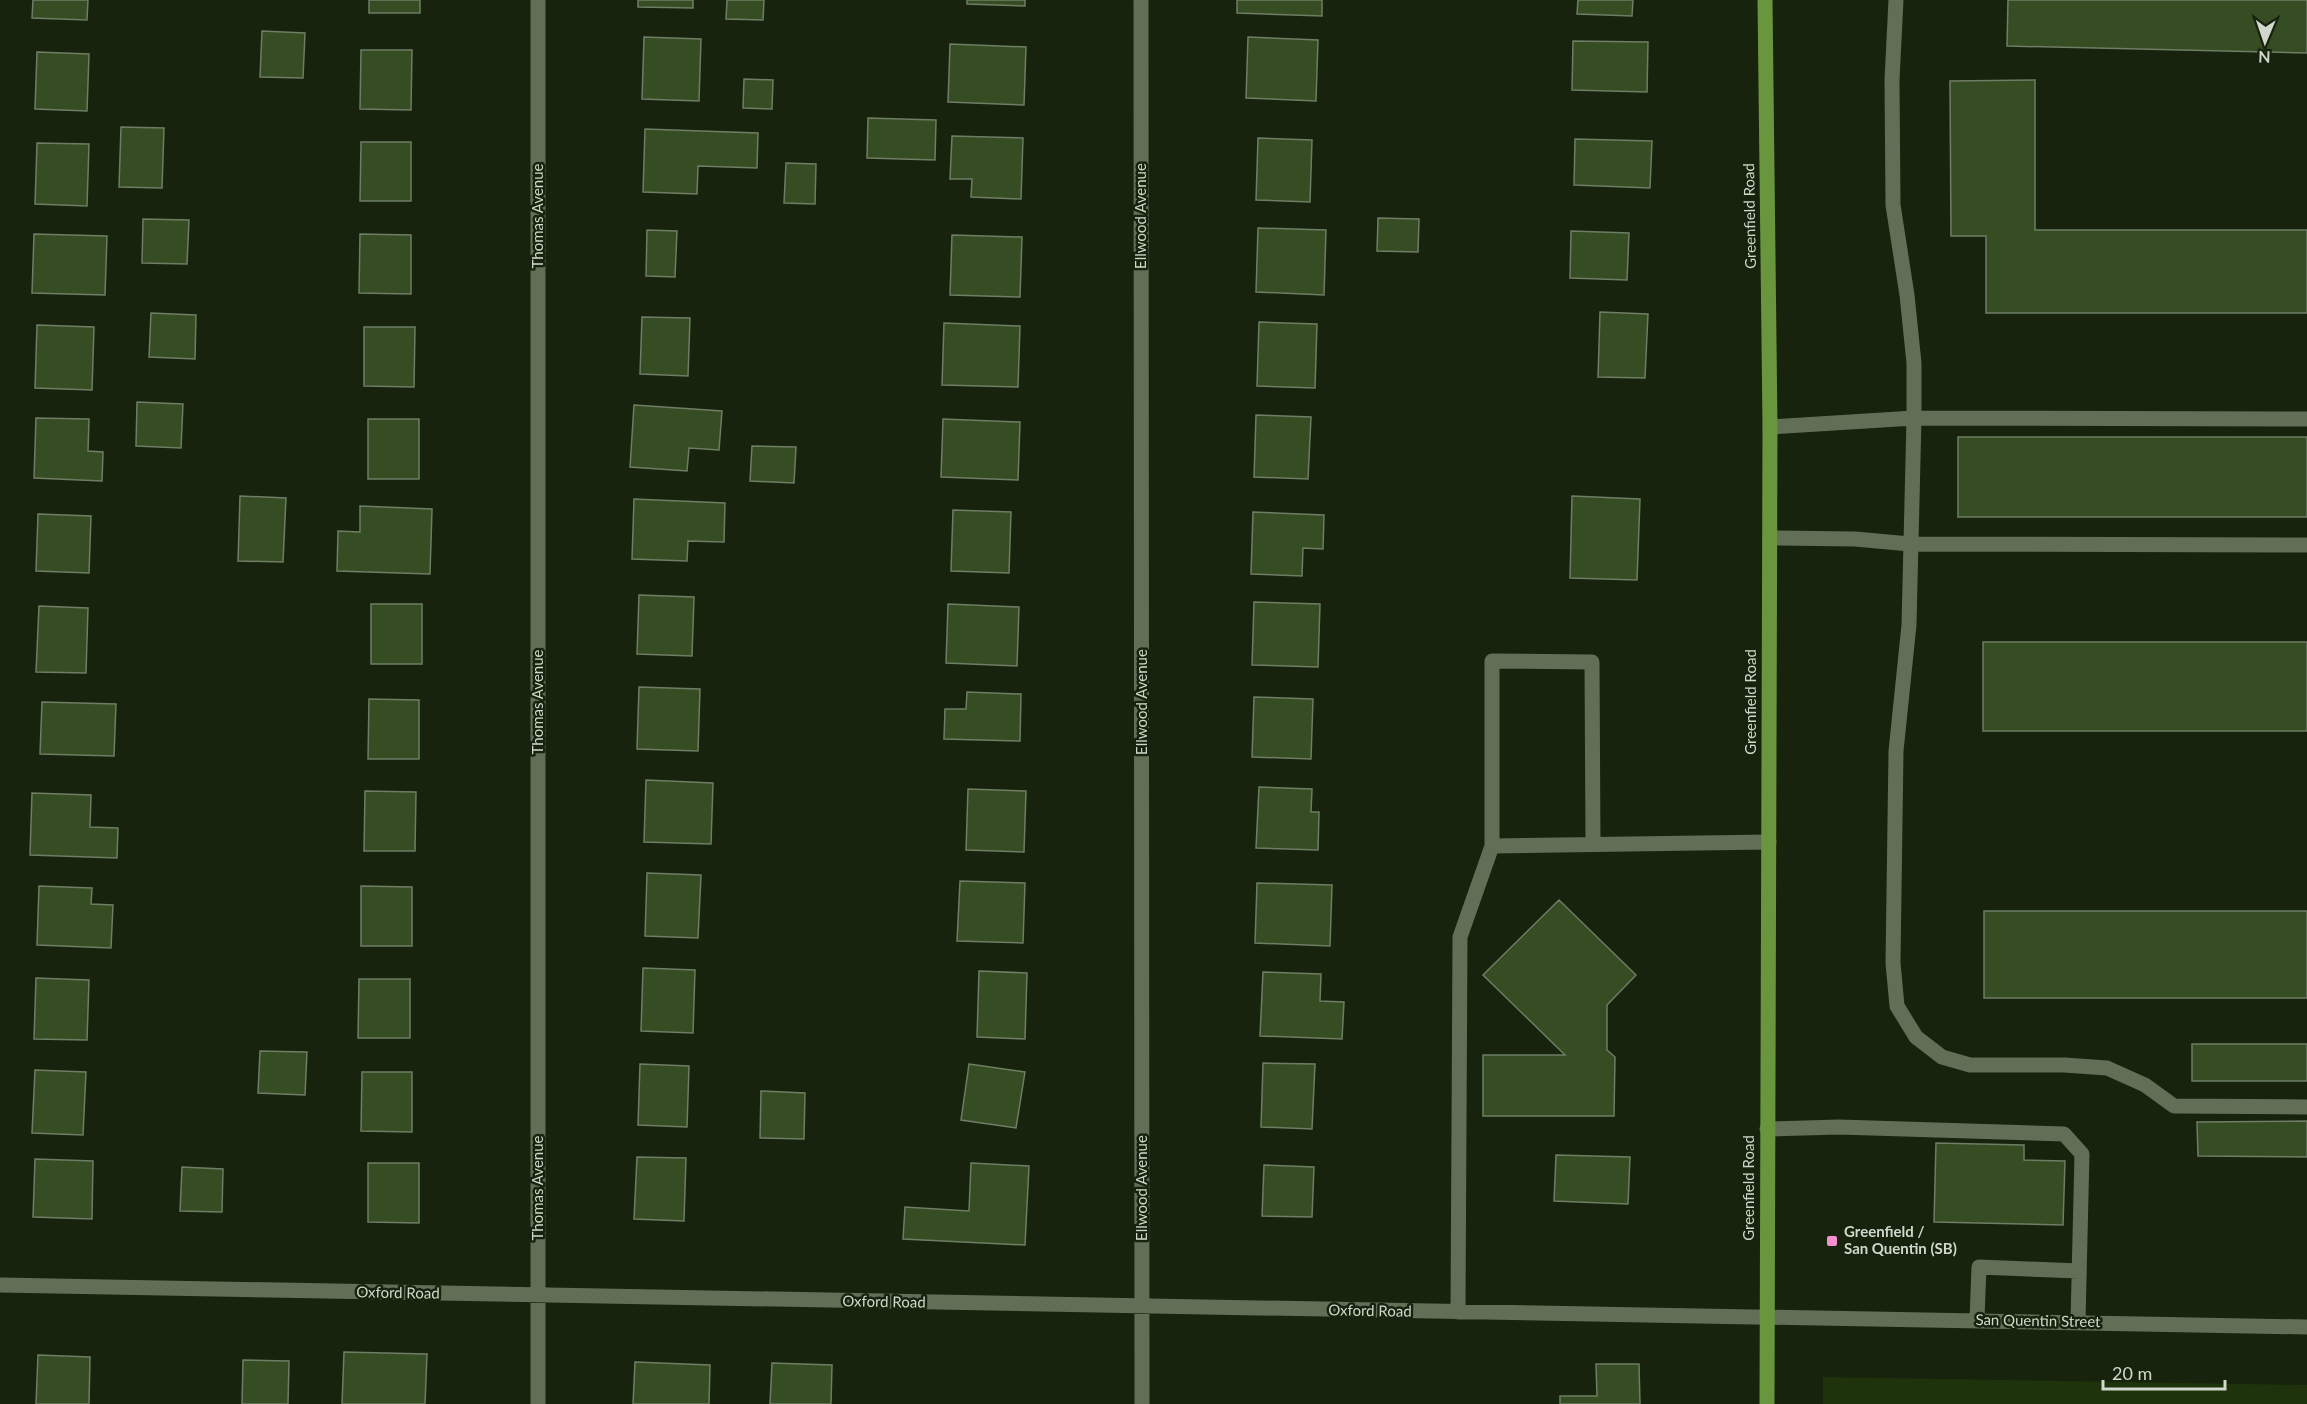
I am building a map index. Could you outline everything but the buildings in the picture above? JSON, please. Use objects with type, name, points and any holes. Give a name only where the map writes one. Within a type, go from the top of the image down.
[{"type":"main road","name":"Greenfield Road","points":[[1765,0],[1770,427],[1767,1404]]},
{"type":"street","name":"Thomas Avenue","points":[[538,0],[538,1404]]},
{"type":"street","name":"Ellwood Avenue","points":[[1142,0],[1142,1404]]},
{"type":"street","points":[[1896,0],[1892,80],[1893,205],[1907,295],[1914,363],[1909,625],[1896,751],[1893,963],[1897,1006],[1916,1037],[1942,1057],[1970,1065],[2064,1065],[2108,1068],[2145,1085],[2174,1106],[2307,1107]]},
{"type":"street","points":[[1770,427],[1914,418],[2307,419]]},
{"type":"street","points":[[1770,538],[1855,539],[1910,544],[2307,545]]},
{"type":"street","points":[[1458,1312],[1460,937],[1492,846],[1491,661],[1592,662],[1593,844]]},
{"type":"street","points":[[1492,846],[1769,842]]},
{"type":"street","points":[[1767,1129],[1839,1127],[2064,1134],[2082,1154],[2078,1321]]},
{"type":"street","points":[[1977,1319],[1979,1267],[2079,1271]]},
{"type":"street","name":"Oxford Road","points":[[0,1285],[1768,1317]]},
{"type":"street","name":"San Quentin Street","points":[[1768,1317],[1977,1319],[2307,1327]]},
{"type":"green space","points":[[1823,1377],[2307,1385],[2307,1404],[1823,1404]]},
{"type":"place","name":"Greenfield / San Quentin (SB)","points":[[1832,1241]]}]
